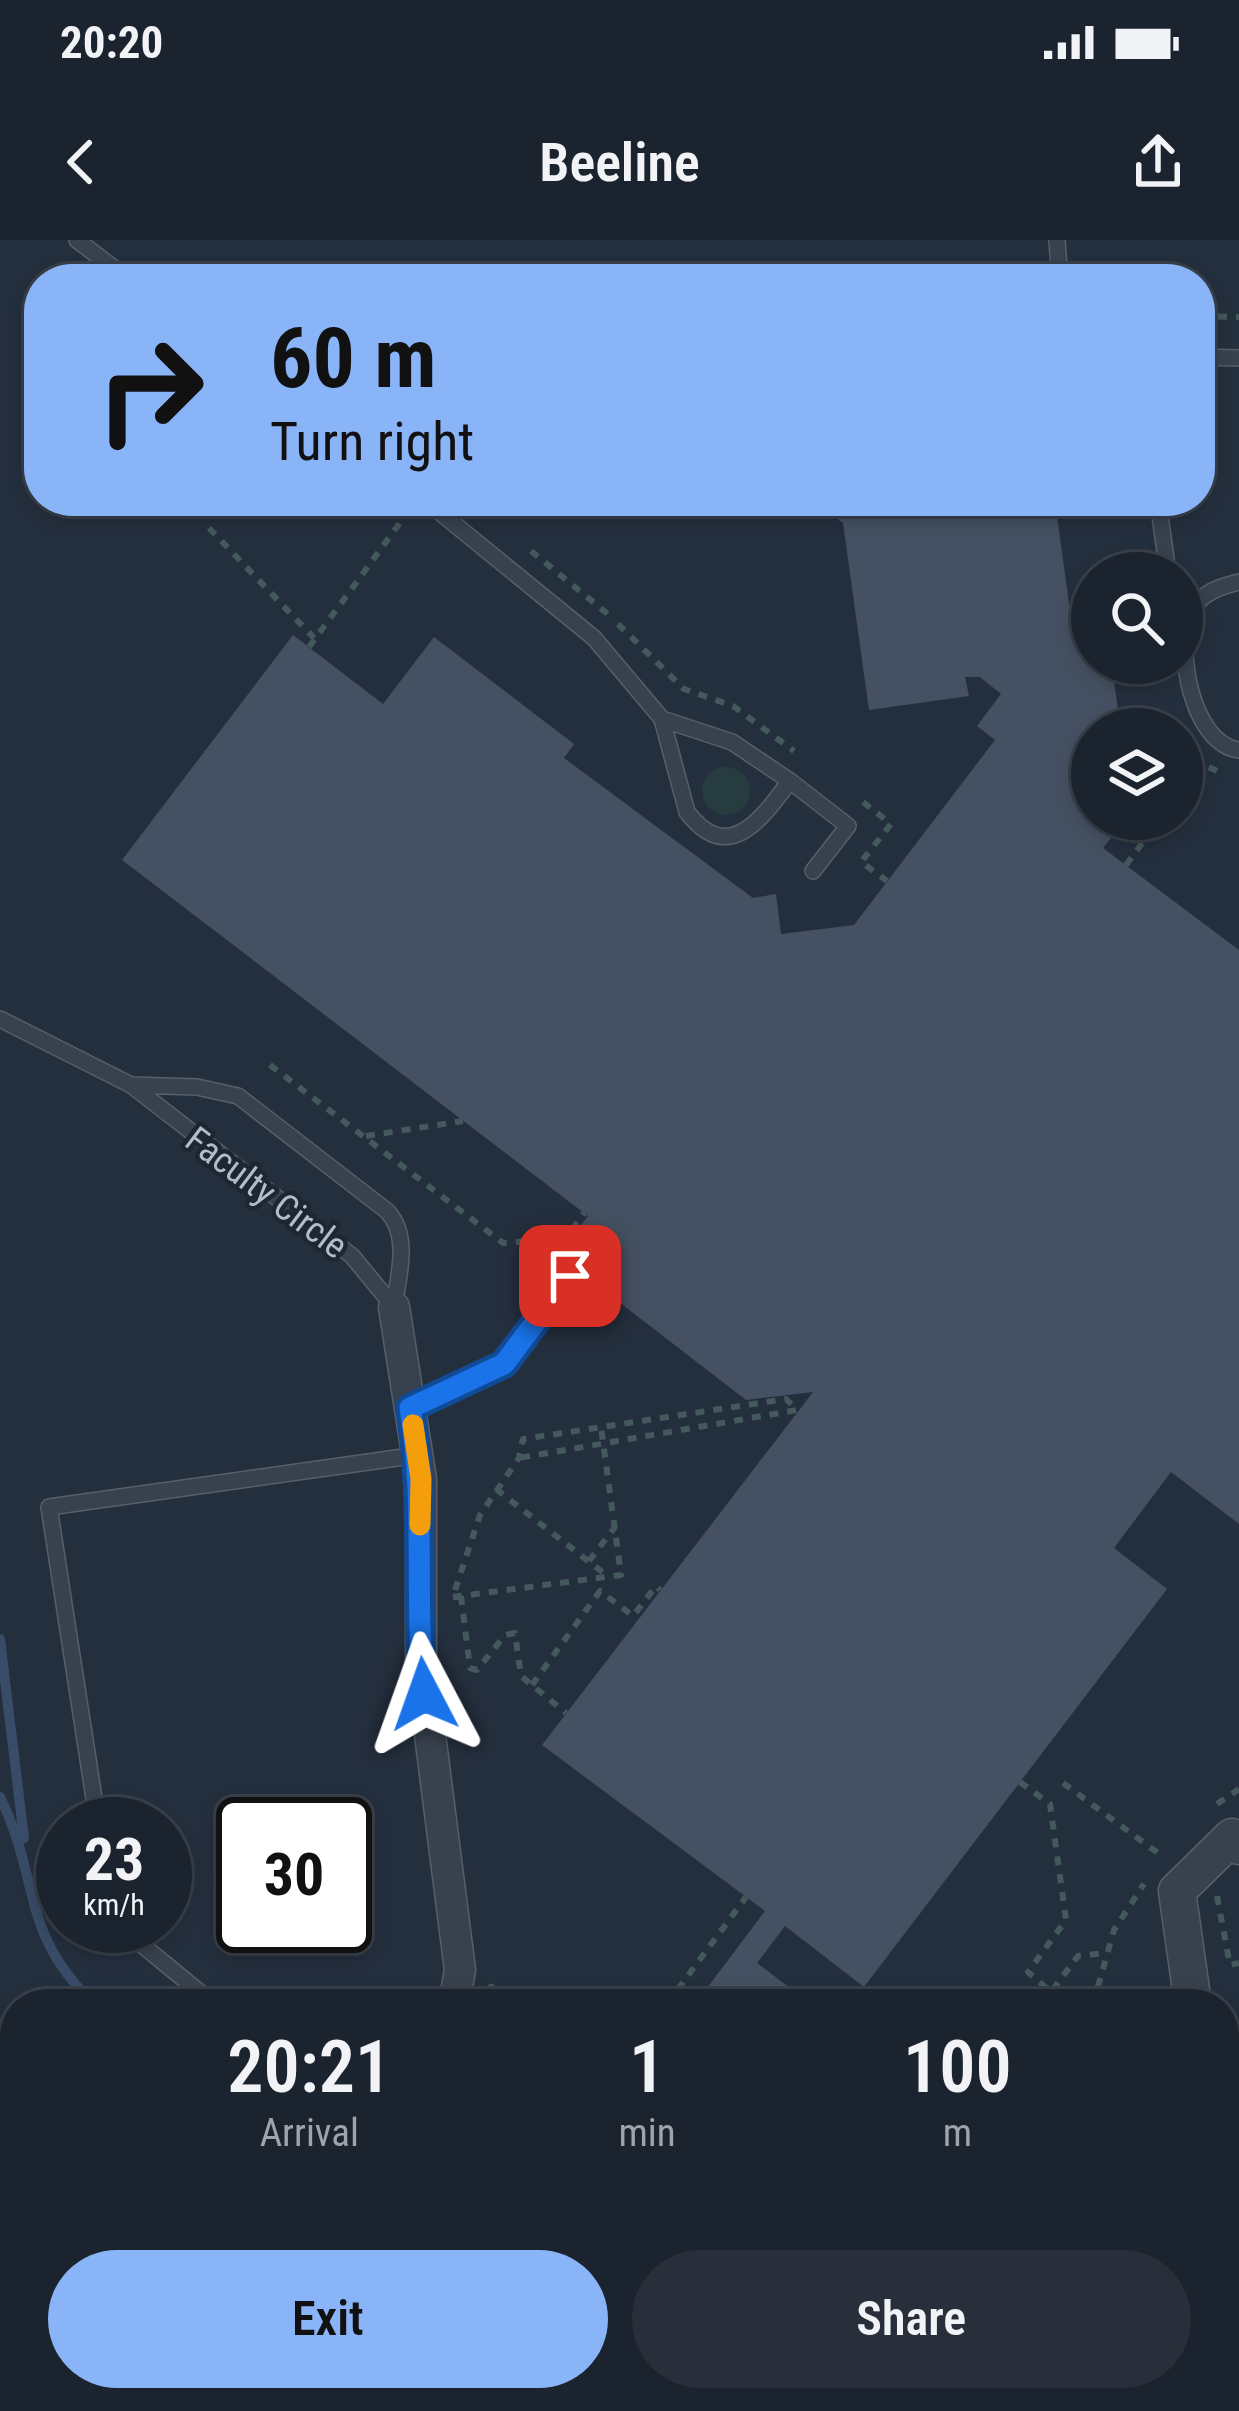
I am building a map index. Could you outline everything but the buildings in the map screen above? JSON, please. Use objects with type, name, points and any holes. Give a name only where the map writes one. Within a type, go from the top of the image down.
[{"type":"street","name":"Faculty Circle","points":[[394,1307],[418,1455],[421,1664],[460,1970],[457,1989]]},
{"type":"street","points":[[1190,1989],[1178,1892],[1236,1838]]},
{"type":"lane","points":[[77,240],[108,264]]},
{"type":"lane","points":[[445,516],[571,615],[662,719],[687,812],[708,832],[735,836],[749,830],[790,781]]},
{"type":"lane","points":[[1160,516],[1165,552]]},
{"type":"lane","points":[[1203,597],[1239,582]]},
{"type":"lane","points":[[1192,684],[1195,708],[1208,736],[1239,750]]},
{"type":"lane","points":[[662,719],[732,742],[848,826],[813,871]]},
{"type":"lane","name":"Faculty Circle","points":[[0,1019],[131,1085],[352,1256],[394,1307]]},
{"type":"lane","name":"Faculty Circle","points":[[131,1085],[197,1088],[238,1096],[387,1210],[398,1228],[402,1256],[394,1307]]},
{"type":"lane","points":[[410,1408],[504,1364],[570,1276]]},
{"type":"lane","points":[[94,1797],[49,1507],[418,1455]]},
{"type":"lane","points":[[151,1953],[196,1989]]},
{"type":"path","points":[[309,647],[405,516]]},
{"type":"path","points":[[209,528],[314,639]]},
{"type":"path","points":[[525,547],[579,587],[684,689],[733,706],[803,758]]},
{"type":"path","points":[[856,797],[891,824],[861,862],[887,881]]},
{"type":"path","points":[[1126,865],[1144,840]]},
{"type":"path","points":[[270,1065],[503,1244],[540,1240],[556,1252],[584,1213]]},
{"type":"path","points":[[364,1137],[463,1121]]},
{"type":"path","points":[[450,1609],[468,1546],[496,1489],[519,1458],[523,1439],[786,1399],[796,1410],[519,1458]]},
{"type":"path","points":[[457,1596],[621,1575],[601,1427]]},
{"type":"path","points":[[496,1489],[608,1577]]},
{"type":"path","points":[[589,1561],[615,1527]]},
{"type":"path","points":[[532,1685],[600,1591],[633,1616],[656,1586],[660,1590]]},
{"type":"path","points":[[457,1596],[470,1668],[476,1670],[505,1635],[515,1634],[521,1676],[566,1713]]},
{"type":"path","points":[[1020,1782],[1050,1804],[1066,1920],[1028,1972],[1048,1989]]},
{"type":"path","points":[[1063,1784],[1165,1858]]},
{"type":"path","points":[[1205,1889],[1221,1899],[1230,1964],[1239,1964]]},
{"type":"path","points":[[678,1989],[746,1897]]},
{"type":"path","points":[[1053,1989],[1078,1956],[1106,1953]]},
{"type":"path","points":[[491,1982],[492,1989]]},
{"type":"green space","points":[[726,767],[743,774],[750,791],[743,808],[726,815],[709,808],[702,791],[709,774]]},
{"type":"waterway","points":[[0,1639],[24,1838]]},
{"type":"waterway","points":[[0,1797],[43,1930],[54,1954],[81,1989]]},
{"type":"slow traffic","points":[[413,1425],[421,1479],[420,1525]]},
{"type":"route","points":[[424,1694],[418,1606],[421,1479],[410,1408],[504,1364],[570,1276]]}]
